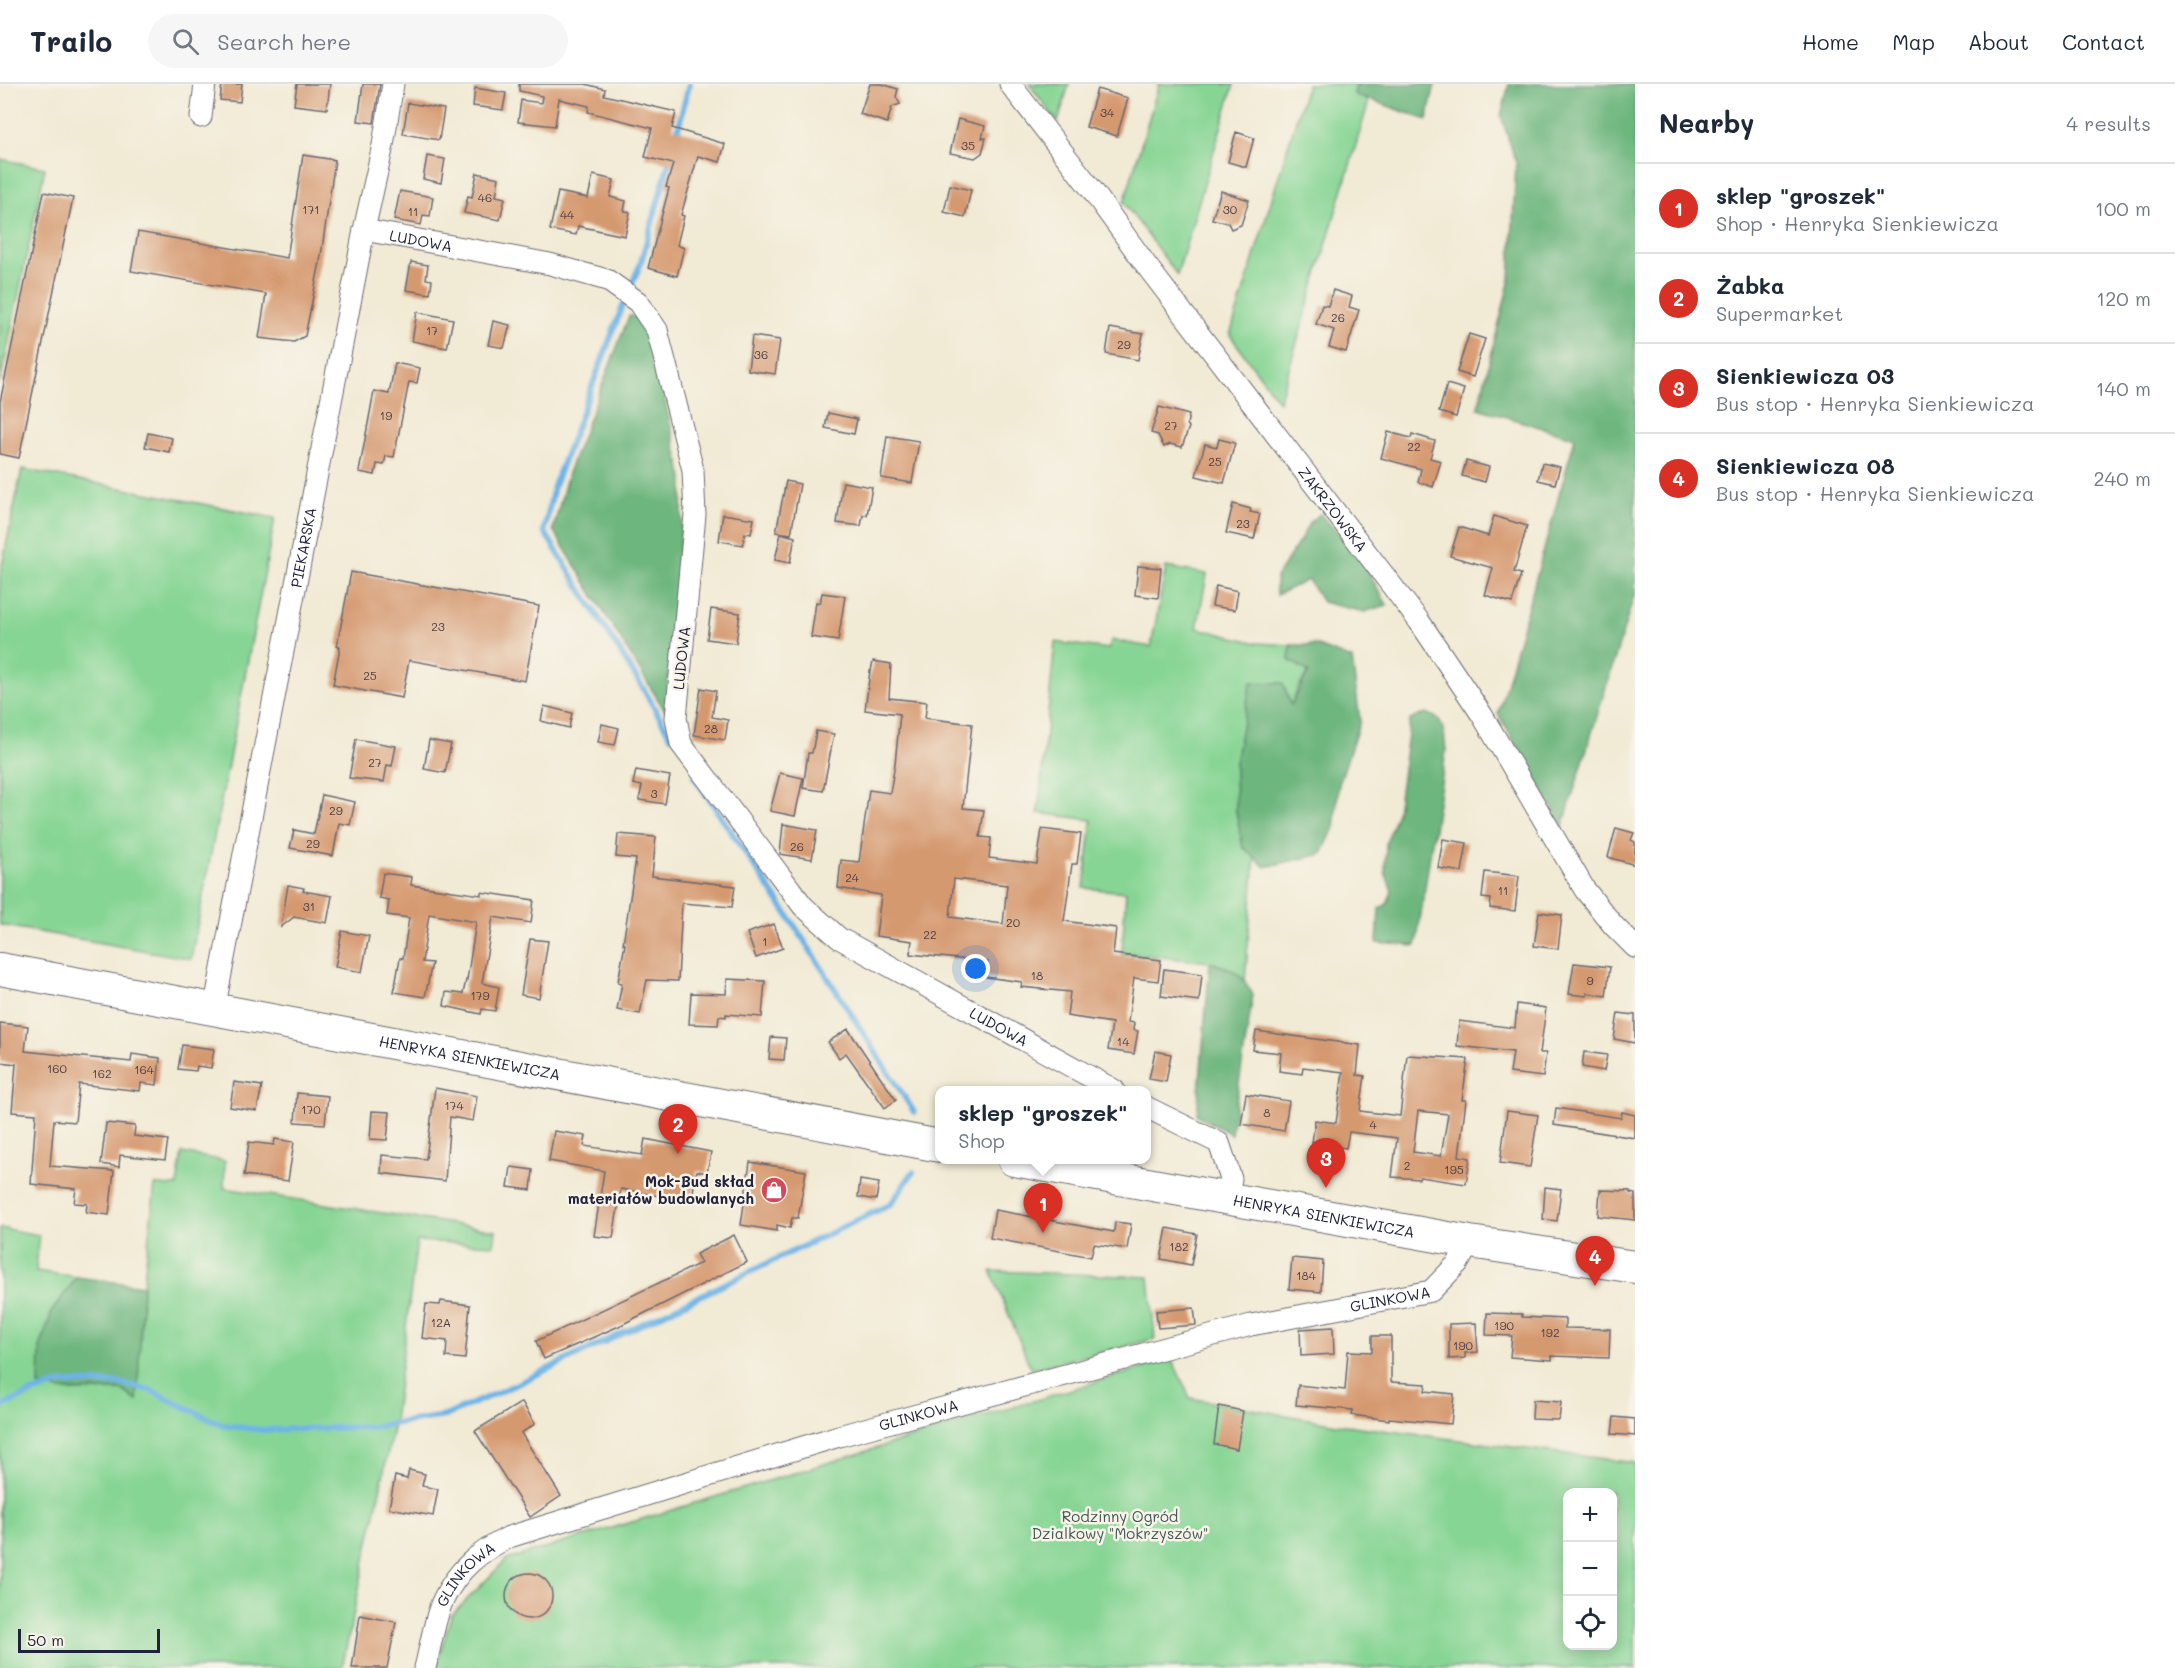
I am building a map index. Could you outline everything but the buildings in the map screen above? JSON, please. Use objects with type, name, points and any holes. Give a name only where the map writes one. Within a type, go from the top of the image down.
[{"type":"main road","name":"HENRYKA SIENKIEWICZA","points":[[0,969],[935,1145]]},
{"type":"main road","name":"HENRYKA SIENKIEWICZA","points":[[1062,1164],[1109,1168],[1227,1198],[1470,1242],[1635,1267]]},
{"type":"street","points":[[201,117],[205,84]]},
{"type":"street","name":"PIEKARSKA","points":[[214,1010],[393,84]]},
{"type":"street","name":"ZAKRZOWSKA","points":[[1010,84],[1092,190],[1149,270],[1419,621],[1482,715],[1585,890],[1613,925],[1635,947]]},
{"type":"street","name":"LUDOWA","points":[[364,230],[550,264],[607,280],[638,302],[657,330],[693,470],[695,515],[676,718],[681,744],[803,906],[839,938],[1107,1086]]},
{"type":"street","points":[[1151,1109],[1219,1143],[1231,1179],[1227,1198]]},
{"type":"street","name":"GLINKOWA","points":[[425,1668],[442,1602],[454,1581],[466,1566],[485,1549],[509,1537],[838,1436],[1239,1328],[1431,1292],[1458,1263],[1470,1242]]},
{"type":"green space","points":[[1029,84],[1069,84],[1058,122]]},
{"type":"green space","points":[[1159,84],[1234,84],[1177,275],[1124,203]]},
{"type":"green space","points":[[1307,84],[1357,84],[1354,94],[1369,101],[1279,402],[1230,335]]},
{"type":"green space","points":[[1357,84],[1435,84],[1427,120],[1354,94]]},
{"type":"green space","points":[[1509,84],[1635,84],[1635,593],[1563,826],[1498,714],[1575,438],[1478,408],[1510,279],[1516,162],[1501,116]]},
{"type":"green space","points":[[0,159],[45,168],[0,383]]},
{"type":"green space","points":[[629,316],[637,317],[650,337],[683,478],[682,521],[665,711],[553,530],[568,473]]},
{"type":"green space","points":[[22,469],[275,518],[191,959],[0,925],[0,575]]},
{"type":"green space","points":[[1320,514],[1357,552],[1387,605],[1364,612],[1322,602],[1308,580],[1276,595],[1276,577],[1309,523]]},
{"type":"green space","points":[[1166,567],[1207,574],[1197,628],[1257,643],[1291,645],[1289,660],[1309,671],[1298,688],[1291,706],[1235,762],[1236,811],[1243,847],[1255,857],[1245,980],[1229,968],[1210,962],[1122,953],[1126,892],[1084,888],[1092,820],[1038,813],[1055,642],[1109,649],[1111,640],[1151,647]]},
{"type":"green space","points":[[1291,645],[1315,645],[1352,659],[1360,721],[1339,784],[1334,828],[1322,854],[1265,867],[1243,847],[1236,811],[1235,762],[1251,682],[1283,683],[1291,705],[1309,672],[1289,660]]},
{"type":"green space","points":[[1426,713],[1439,719],[1444,732],[1446,751],[1416,946],[1377,943],[1379,909],[1387,904],[1392,891],[1385,872],[1386,843],[1397,812],[1410,720]]},
{"type":"green space","points":[[1210,962],[1236,972],[1253,995],[1231,1134],[1197,1115]]},
{"type":"green space","points":[[182,1153],[225,1161],[224,1188],[496,1231],[494,1245],[417,1241],[393,1429],[342,1668],[0,1668],[0,1228],[39,1235],[36,1271],[77,1277],[52,1311],[67,1391],[123,1390],[136,1400],[143,1286],[155,1185],[177,1186]]},
{"type":"green space","points":[[991,1271],[1149,1277],[1155,1339],[1031,1369]]},
{"type":"green space","points":[[77,1277],[143,1286],[137,1401],[122,1390],[67,1391],[39,1386],[40,1348],[52,1311]]},
{"type":"green space","name":"Rodzinny Ogród Dzialkowy \"Mokrzyszów\"","points":[[1172,1359],[1190,1398],[1337,1424],[1635,1463],[1635,1668],[436,1668],[451,1616],[506,1560]]},
{"type":"waterway","points":[[676,137],[689,84]]},
{"type":"waterway","points":[[632,284],[640,265],[671,156]]},
{"type":"waterway","points":[[623,305],[554,486],[544,531],[671,737]]},
{"type":"waterway","points":[[694,777],[789,917],[914,1112]]},
{"type":"waterway","points":[[0,1407],[34,1392],[63,1383],[117,1383],[150,1390],[222,1425],[262,1430],[372,1427],[445,1416],[517,1384],[891,1204],[913,1172]]},
{"type":"place","name":"Żabka","points":[[678,1154]]},
{"type":"place","name":"Sienkiewicza 03","points":[[1326,1188]]},
{"type":"place","name":"Mok-Bud skład materiałów budowlanych","points":[[774,1190]]},
{"type":"place","name":"sklep \"groszek\"","points":[[1043,1233]]},
{"type":"place","name":"Sienkiewicza 08","points":[[1595,1286]]}]
